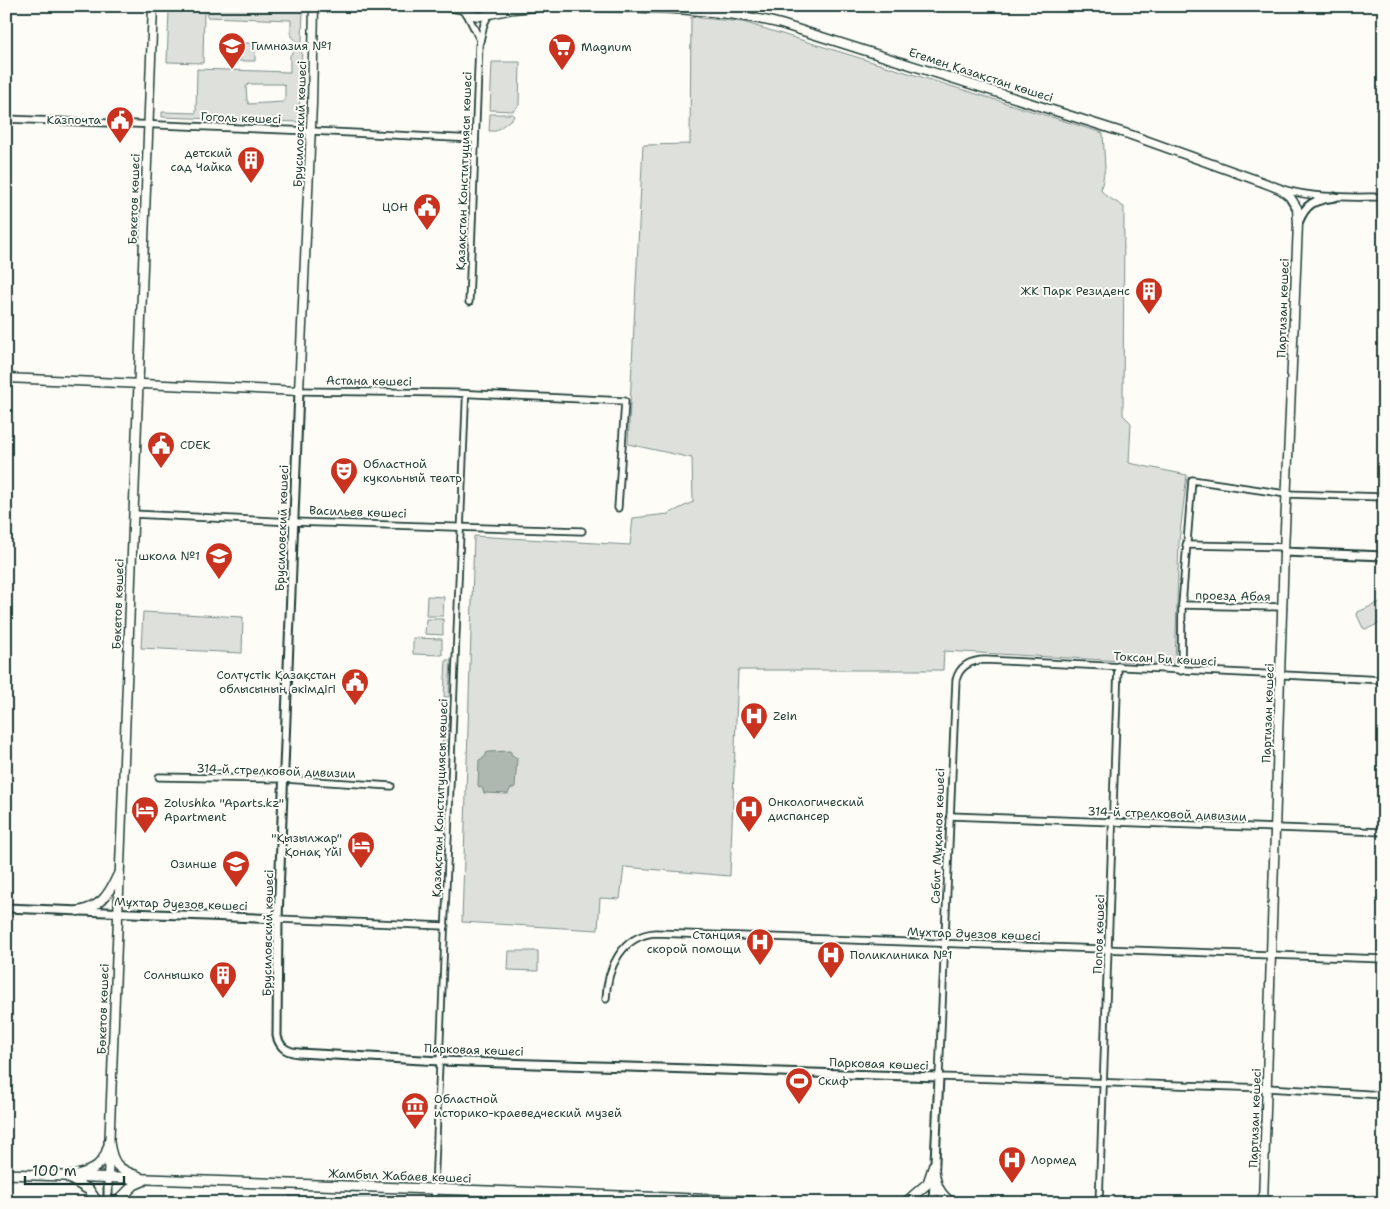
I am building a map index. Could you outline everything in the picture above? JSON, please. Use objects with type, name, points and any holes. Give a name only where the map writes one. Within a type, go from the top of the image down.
[{"type":"main road","name":"Бөкетов көшесі","points":[[108,1178],[153,6]]},
{"type":"main road","name":"Брусиловский көшесі","points":[[299,390],[311,130],[314,6]]},
{"type":"main road","points":[[446,6],[479,16],[547,6]]},
{"type":"main road","points":[[489,14],[498,6]]},
{"type":"main road","name":"Егемен Қазақстан көшесі","points":[[564,6],[738,14],[781,24],[1131,135],[1271,185]]},
{"type":"main road","name":"Партизан көшесі","points":[[1263,1203],[1286,494],[1298,224],[1297,208],[1293,200],[1284,192],[1271,185]]},
{"type":"main road","name":"Астана көшесі","points":[[6,378],[299,390]]},
{"type":"main road","points":[[78,911],[91,908],[99,903],[110,891],[119,872]]},
{"type":"main road","points":[[67,1177],[90,1171],[98,1166],[105,1156],[109,1142]]},
{"type":"main road","points":[[109,1142],[112,1158],[118,1166],[126,1172],[151,1180]]},
{"type":"main road","points":[[905,1203],[928,1183],[934,1165]]},
{"type":"main road","points":[[934,1165],[937,1188],[952,1203]]},
{"type":"main road","name":"Жамбыл Жабаев көшесі","points":[[6,1174],[435,1189],[601,1199],[792,1203]]},
{"type":"main road","points":[[67,1177],[84,1186],[98,1203]]},
{"type":"main road","points":[[116,1203],[134,1185],[151,1180]]},
{"type":"street","name":"Қазақстан Конституциясы көшесі","points":[[463,10],[480,40]]},
{"type":"street","name":"Қазақстан Конституциясы көшесі","points":[[469,302],[480,40],[484,22],[489,14]]},
{"type":"street","name":"Гоголь көшесі","points":[[6,119],[311,130],[475,139]]},
{"type":"street","name":"Егемен Қазақстан көшесі","points":[[1271,185],[1296,193],[1335,197],[1384,197]]},
{"type":"street","points":[[1298,224],[1305,209],[1310,204],[1316,200],[1335,197]]},
{"type":"street","name":"Астана көшесі","points":[[299,390],[466,394],[625,401],[618,508]]},
{"type":"street","name":"Брусиловский көшесі","points":[[284,1050],[278,1036],[278,919],[299,390]]},
{"type":"street","name":"Қазақстан Конституциясы көшесі","points":[[434,1203],[466,394]]},
{"type":"street","points":[[1182,670],[1182,605],[1192,480],[1286,494],[1384,497]]},
{"type":"street","name":"Васильев көшесі","points":[[133,514],[293,522],[582,531]]},
{"type":"street","points":[[1186,545],[1384,556]]},
{"type":"street","name":"проезд Абая","points":[[1182,605],[1283,607]]},
{"type":"street","name":"Токсан Би көшесі","points":[[956,680],[958,672],[963,666],[980,660],[1384,680]]},
{"type":"street","name":"Попов көшесі","points":[[1100,1203],[1118,666]]},
{"type":"street","name":"Сәбит Мұқанов көшесі","points":[[933,1203],[956,680]]},
{"type":"street","name":"314-й стрелковой дивизии","points":[[159,777],[284,779],[391,786]]},
{"type":"street","name":"314-й стрелковой дивизии","points":[[950,816],[1384,832]]},
{"type":"street","name":"Мұхтар Әуезов көшесі","points":[[6,908],[445,926]]},
{"type":"street","name":"Мұхтар Әуезов көшесі","points":[[606,999],[608,976],[618,955],[634,940],[649,934],[1384,960]]},
{"type":"street","name":"Парковая көшесі","points":[[284,1050],[299,1054],[440,1061],[1267,1088],[1384,1095]]},
{"type":"street","name":"Бөкетов көшесі","points":[[108,1178],[108,1203]]},
{"type":"shaded area","points":[[167,6],[303,8],[302,42],[297,42],[291,35],[291,20],[207,17],[206,9],[167,8]]},
{"type":"shaded area","points":[[169,10],[204,11],[203,63],[167,62]]},
{"type":"shaded area","points":[[691,17],[743,22],[1103,133],[1105,168],[1101,190],[1105,195],[1124,207],[1123,415],[1131,423],[1129,463],[1187,475],[1179,542],[1175,664],[944,651],[943,670],[738,670],[730,876],[624,867],[620,899],[600,898],[598,930],[462,922],[474,536],[630,545],[633,518],[668,514],[693,502],[692,458],[628,444],[643,145],[690,144]]},
{"type":"shaded area","points":[[230,43],[255,43],[255,61],[229,61]]},
{"type":"shaded area","points":[[297,49],[302,49],[299,122],[162,117],[162,112],[196,113],[197,69],[290,72],[290,55]],"holes":[[[249,84],[283,84],[285,86],[285,100],[283,102],[249,104],[246,87]]]},
{"type":"shaded area","points":[[492,62],[520,62],[519,105],[513,111],[490,110]]},
{"type":"shaded area","points":[[490,114],[513,114],[514,117],[496,131],[489,131]]},
{"type":"shaded area","points":[[427,596],[444,597],[443,616],[426,616]]},
{"type":"shaded area","points":[[1382,601],[1384,602],[1384,621],[1367,629],[1363,628],[1357,615],[1358,612]]},
{"type":"shaded area","points":[[143,612],[243,617],[242,653],[141,648]]},
{"type":"shaded area","points":[[426,619],[443,619],[443,635],[425,634]]},
{"type":"shaded area","points":[[413,638],[442,639],[442,655],[413,654]]},
{"type":"shaded area","points":[[446,660],[451,660],[449,697],[444,697]]},
{"type":"shaded area","points":[[444,715],[449,715],[447,751],[442,750]]},
{"type":"shaded area","points":[[510,751],[517,758],[515,787],[510,789],[508,794],[484,793],[482,788],[478,786],[479,760],[485,757],[487,752]]},
{"type":"shaded area","points":[[509,951],[538,951],[538,971],[508,970]]},
{"type":"shaded area","points":[[289,1196],[373,1199],[373,1203],[296,1203]]},
{"type":"place","name":"Гимназия №1","points":[[232,70]]},
{"type":"place","name":"Magnum","points":[[562,71]]},
{"type":"place","name":"Казпочта","points":[[120,144]]},
{"type":"place","name":"детский сад Чайка","points":[[251,184]]},
{"type":"place","name":"ЦОН","points":[[427,231]]},
{"type":"place","name":"ЖК Парк Резиденс","points":[[1149,315]]},
{"type":"place","name":"CDEK","points":[[161,469]]},
{"type":"place","name":"Областной кукольный театр","points":[[344,495]]},
{"type":"place","name":"школа №1","points":[[219,580]]},
{"type":"place","name":"Солтүстік Қазақстан облысының әкімдігі","points":[[355,706]]},
{"type":"place","name":"Zein","points":[[754,740]]},
{"type":"place","name":"Онкологический диспансер","points":[[749,833]]},
{"type":"place","name":"Zolushka \"Aparts.kz\" Apartment","points":[[145,834]]},
{"type":"place","name":"\"Қызылжар\" Қонақ Үйі","points":[[361,869]]},
{"type":"place","name":"Озинше","points":[[236,888]]},
{"type":"place","name":"Станция скорой помощи","points":[[760,966]]},
{"type":"place","name":"Поликлиника №1","points":[[831,979]]},
{"type":"place","name":"Солнышко","points":[[223,999]]},
{"type":"place","name":"Скиф","points":[[799,1105]]},
{"type":"place","name":"Oбластной историко-краеведческий музей","points":[[415,1130]]},
{"type":"place","name":"Лормед","points":[[1012,1184]]}]
